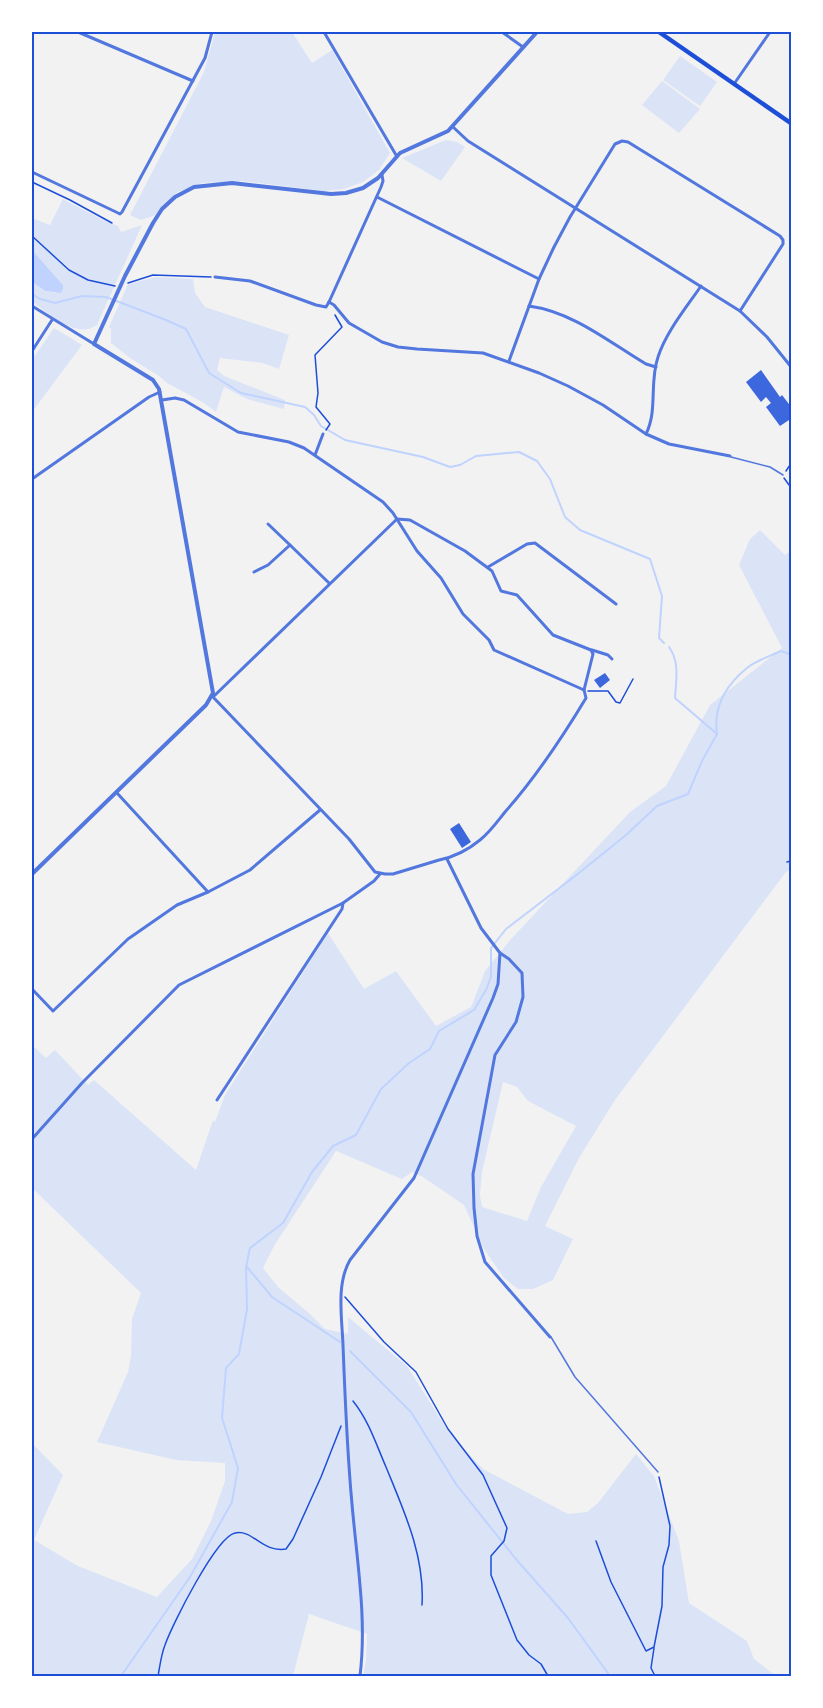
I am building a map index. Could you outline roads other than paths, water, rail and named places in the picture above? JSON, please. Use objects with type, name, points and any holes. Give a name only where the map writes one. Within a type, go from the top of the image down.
[{"type":"main road","points":[[660,32],[792,124]]},
{"type":"street","points":[[78,32],[193,81]]},
{"type":"street","points":[[32,172],[120,214],[193,81],[206,55],[212,32]]},
{"type":"street","points":[[324,32],[396,155]]},
{"type":"street","points":[[502,32],[523,47]]},
{"type":"street","points":[[94,344],[133,260],[162,209],[175,197],[194,187],[232,183],[338,194],[363,188],[382,175],[396,155],[444,134],[453,127],[537,32]]},
{"type":"street","points":[[734,84],[771,32]]},
{"type":"street","points":[[453,127],[468,141],[740,312],[767,337],[792,368]]},
{"type":"street","points":[[508,361],[539,279],[575,208],[615,144],[622,141],[637,147],[783,240],[783,244],[740,312]]},
{"type":"street","points":[[215,277],[250,281],[326,307],[383,181],[382,175]]},
{"type":"street","points":[[376,197],[539,279]]},
{"type":"street","points":[[646,434],[654,411],[656,367],[663,343],[701,286]]},
{"type":"street","points":[[329,302],[349,323],[382,342],[417,349],[483,352],[568,386],[603,405],[646,434],[669,444],[730,456]]},
{"type":"street","points":[[32,306],[153,380],[162,399],[213,697],[352,843],[371,868],[380,874],[393,874],[447,859],[482,839],[519,796],[586,698],[584,690],[592,661],[591,650]]},
{"type":"street","points":[[529,306],[544,308],[571,318],[646,364],[656,367]]},
{"type":"street","points":[[32,351],[52,320]]},
{"type":"street","points":[[32,479],[149,397],[160,392]]},
{"type":"street","points":[[162,399],[184,399],[238,432],[289,442],[315,455],[383,502],[417,550],[441,578],[463,614],[489,640],[494,650],[584,690]]},
{"type":"street","points":[[315,455],[324,434]]},
{"type":"street","points":[[32,874],[397,519],[410,520],[465,551],[488,567],[498,580],[501,591],[522,600],[553,635],[566,642],[608,655],[612,659]]},
{"type":"street","points":[[268,524],[329,583]]},
{"type":"street","points":[[488,567],[527,544],[534,543],[616,604]]},
{"type":"street","points":[[254,572],[268,565],[290,545]]},
{"type":"street","points":[[117,793],[208,892]]},
{"type":"street","points":[[32,989],[53,1011],[128,939],[177,905],[233,880],[259,863],[321,810]]},
{"type":"street","points":[[447,859],[481,928],[500,953],[522,973],[523,998],[516,1022],[495,1055],[473,1174],[477,1236],[485,1262],[550,1337]]},
{"type":"street","points":[[32,1139],[82,1083],[179,984],[344,903],[380,874]]},
{"type":"street","points":[[217,1100],[344,903]]},
{"type":"street","points":[[360,1677],[363,1628],[344,1384],[343,1275],[346,1267],[414,1178],[493,998],[498,984],[500,953]]},
{"type":"lane","points":[[730,456],[770,467],[783,476]]},
{"type":"lane","points":[[550,1337],[575,1377],[658,1472]]},
{"type":"water","points":[[32,250],[63,285],[61,293],[45,291],[32,282]]},
{"type":"waterway","points":[[32,294],[55,303],[82,296],[106,297],[186,329],[209,373],[241,393],[305,407],[321,426],[345,440],[423,457],[450,467],[460,465],[476,456],[519,452],[537,461],[550,479],[565,517],[580,530],[650,559],[662,596],[659,638],[664,643]]},
{"type":"waterway","points":[[669,647],[676,665],[675,698],[717,734]]},
{"type":"waterway","points":[[717,734],[719,706],[733,682],[754,663],[781,651],[792,655]]},
{"type":"waterway","points":[[121,1676],[190,1577],[232,1502],[238,1468],[222,1418],[226,1368],[239,1354],[247,1309],[246,1267],[250,1248],[283,1223],[312,1172],[333,1146],[356,1135],[381,1089],[409,1063],[430,1049],[439,1031],[474,1010],[491,977],[491,948],[506,929],[626,835],[657,806],[688,794],[717,734]]},
{"type":"waterway","points":[[247,1267],[272,1297],[340,1342]]},
{"type":"waterway","points":[[350,1351],[411,1412],[456,1484],[515,1558],[568,1618],[610,1676]]}]
